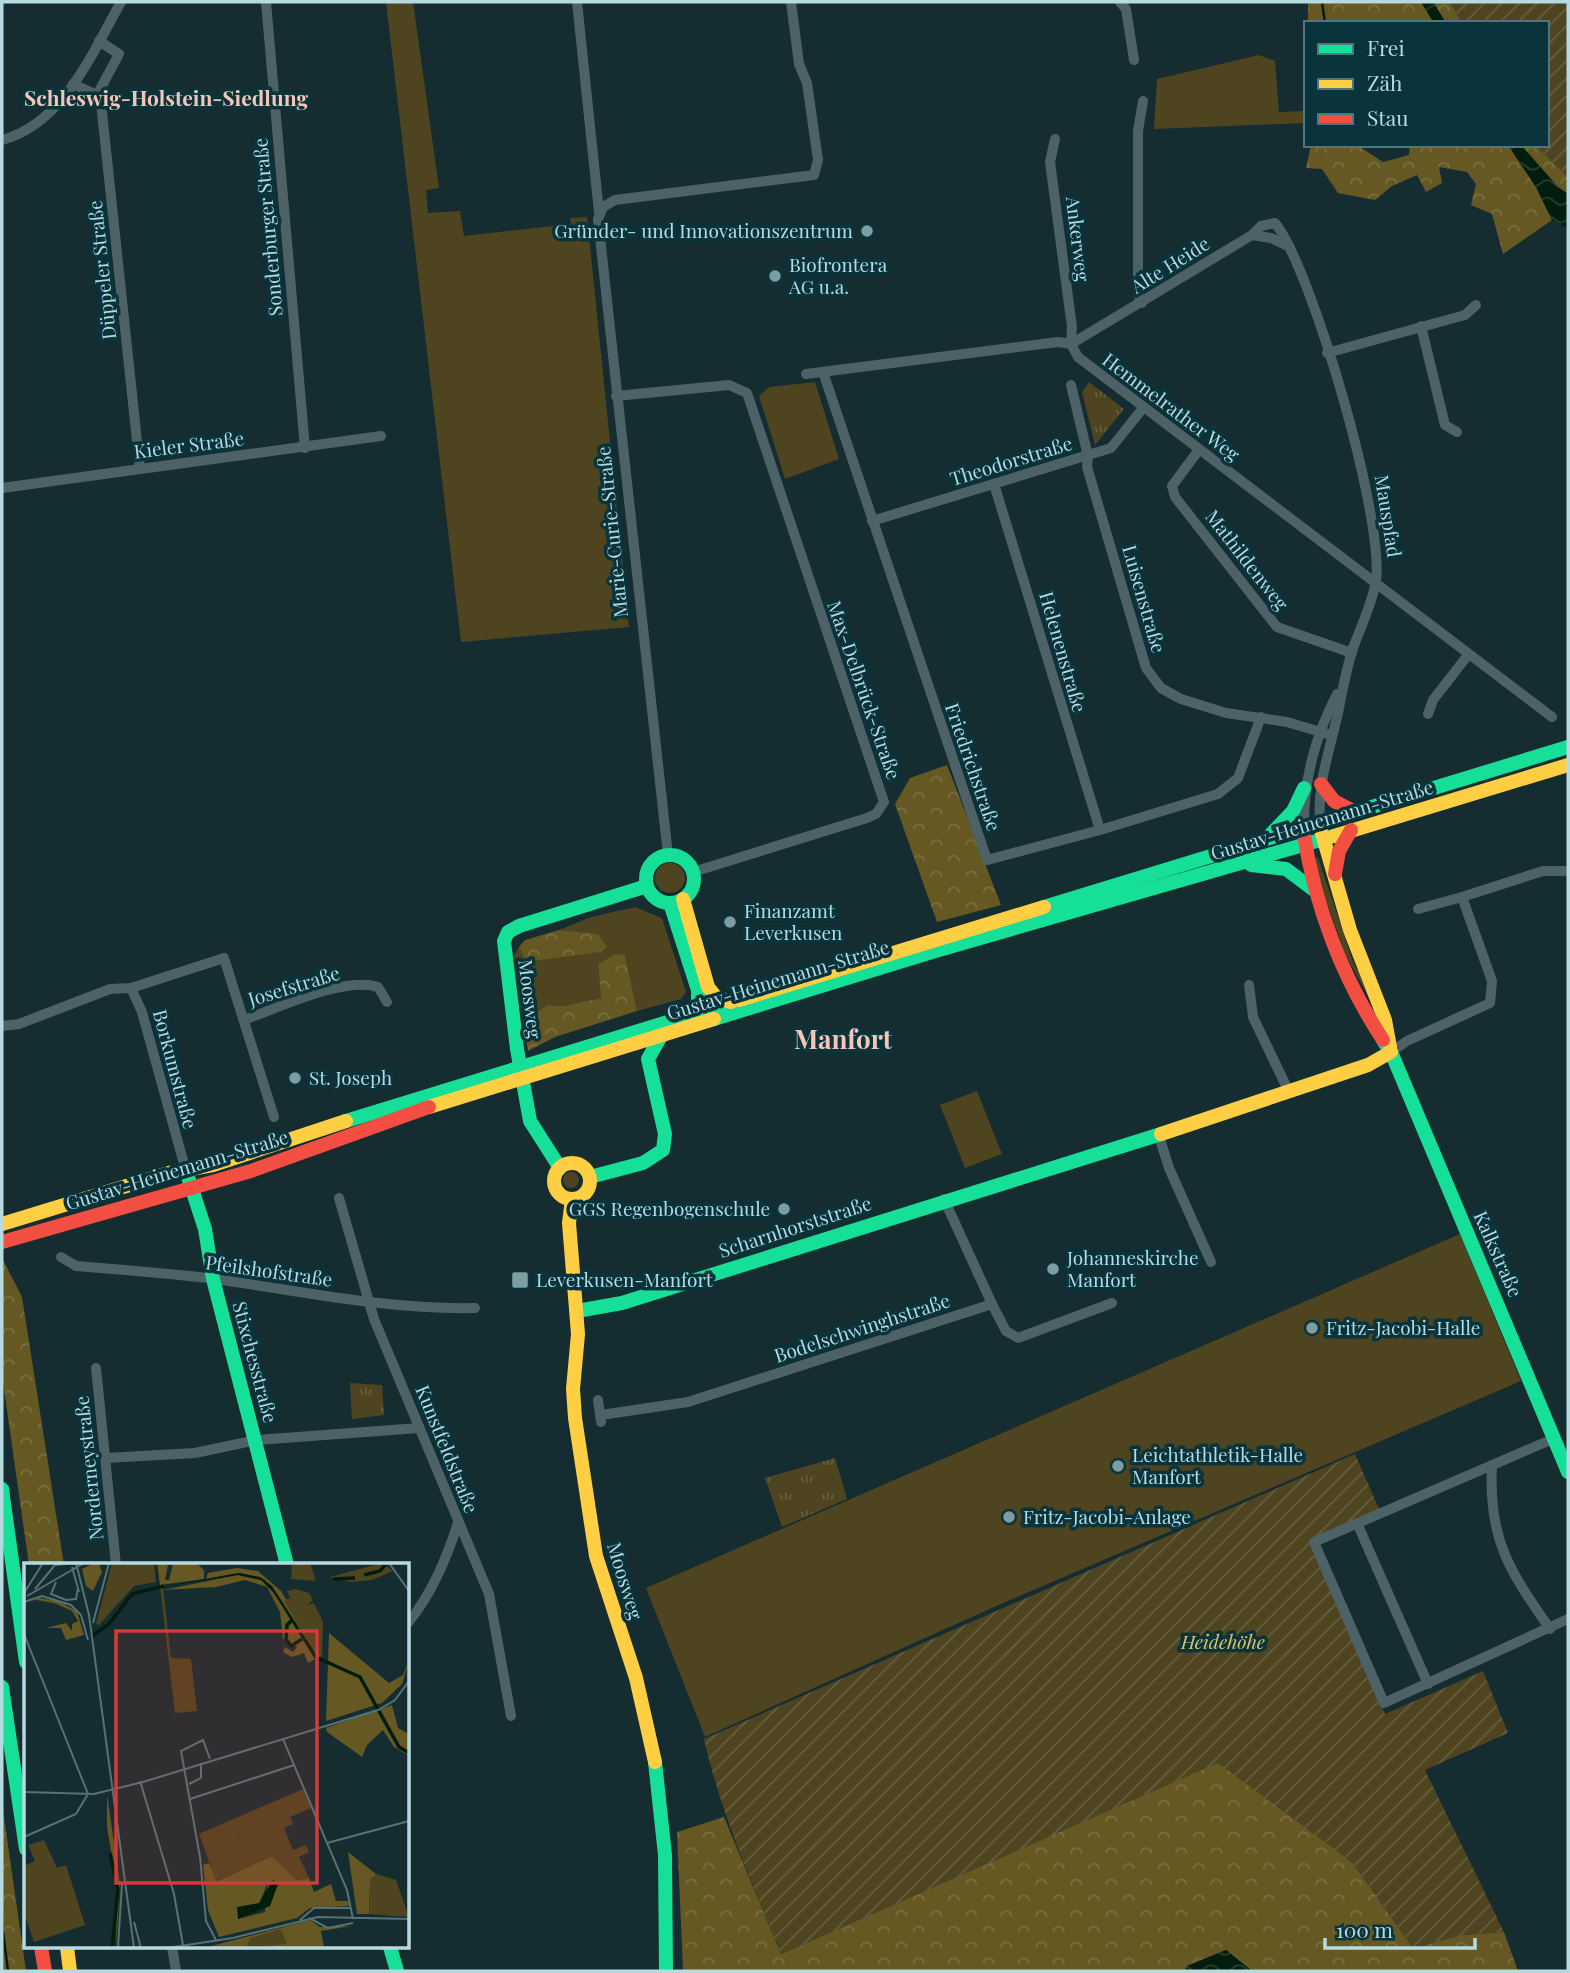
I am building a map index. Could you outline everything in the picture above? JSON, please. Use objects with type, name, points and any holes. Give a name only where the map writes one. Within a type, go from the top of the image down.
[{"type":"main road","name":"Gustav-Heinemann-Straße","points":[[2,1224],[261,1150],[330,1126],[731,1002],[1568,747]]},
{"type":"main road","name":"Gustav-Heinemann-Straße","points":[[4,1238],[251,1171],[426,1108],[940,950],[1244,864],[1568,765]]},
{"type":"main road","points":[[1321,784],[1334,801],[1355,812]]},
{"type":"main road","points":[[1268,837],[1290,816],[1304,788]]},
{"type":"main road","name":"Kalkstraße","points":[[1320,822],[1322,839],[1360,957],[1385,1020],[1391,1052],[1568,1472]]},
{"type":"main road","name":"Kalkstraße","points":[[1304,826],[1315,891],[1344,964],[1377,1033],[1391,1052]]},
{"type":"main road","points":[[1335,878],[1339,851],[1351,830]]},
{"type":"main road","points":[[668,855],[686,861],[693,872],[692,890],[677,901],[656,898],[647,886],[650,865],[668,855]]},
{"type":"main road","points":[[1244,864],[1286,869],[1315,891]]},
{"type":"main road","name":"Moosweg","points":[[559,1168],[530,1121],[517,1049],[504,942],[508,932],[647,886]]},
{"type":"main road","points":[[677,901],[708,987],[716,997],[731,1002]]},
{"type":"main road","points":[[677,901],[698,990],[698,1002],[689,1015]]},
{"type":"main road","points":[[590,1177],[643,1163],[663,1150],[665,1134],[648,1059],[661,1036]]},
{"type":"main road","points":[[623,1048],[648,1059]]},
{"type":"main road","name":"Scharnhorststraße","points":[[577,1311],[622,1303],[1289,1092],[1368,1065],[1391,1052]]},
{"type":"main road","points":[[578,1164],[590,1177],[586,1192],[572,1199],[559,1193],[555,1187],[554,1180],[559,1168],[578,1164]]},
{"type":"main road","name":"Stixchesstraße","points":[[186,1171],[212,1261],[213,1279],[257,1440],[287,1563]]},
{"type":"main road","name":"Moosweg","points":[[572,1199],[569,1223],[577,1311],[575,1418],[589,1528],[640,1691],[659,1783],[665,1855],[666,1971]]},
{"type":"main road","points":[[2,1489],[24,1648]]},
{"type":"main road","points":[[2,1687],[24,1836]]},
{"type":"main road","points":[[41,1948],[44,1970]]},
{"type":"main road","points":[[67,1948],[70,1971]]},
{"type":"main road","points":[[390,1948],[397,1971]]},
{"type":"street","points":[[2,140],[32,127],[54,108],[73,84],[121,2]]},
{"type":"street","name":"Sonderburger Straße","points":[[266,2],[305,448]]},
{"type":"street","name":"Marie-Curie-Straße","points":[[577,2],[601,209],[616,396],[668,855]]},
{"type":"street","points":[[601,209],[615,200],[814,175],[818,160],[807,83],[799,64],[791,2]]},
{"type":"street","points":[[1120,2],[1126,9],[1134,60]]},
{"type":"street","points":[[73,84],[97,95],[119,54],[99,41]]},
{"type":"street","name":"Düppeler Straße","points":[[97,95],[101,103],[140,469]]},
{"type":"street","points":[[1142,303],[1138,294],[1138,149],[1143,101]]},
{"type":"street","name":"Ankerweg","points":[[1055,139],[1050,162],[1071,344]]},
{"type":"street","name":"Mauspfad","points":[[1252,235],[1261,226],[1275,223],[1290,248],[1327,352],[1366,483],[1379,563],[1376,585],[1342,685],[1321,784],[1320,822]]},
{"type":"street","points":[[1252,235],[1271,239],[1290,248]]},
{"type":"street","name":"Alte Heide","points":[[1071,344],[1252,235]]},
{"type":"street","points":[[1327,352],[1465,315],[1476,305]]},
{"type":"street","points":[[1421,326],[1445,425],[1457,432]]},
{"type":"street","points":[[806,374],[1058,342],[1071,344]]},
{"type":"street","name":"Hemmelrather Weg","points":[[1071,344],[1078,357],[1143,408],[1552,717]]},
{"type":"street","name":"Friedrichstraße","points":[[823,372],[987,860],[1100,830],[1218,794],[1229,787],[1243,768],[1261,717]]},
{"type":"street","name":"Max-Delbrück-Straße","points":[[616,396],[729,385],[747,393],[884,802],[876,814],[867,818],[693,872]]},
{"type":"street","name":"Luisenstraße","points":[[1071,385],[1088,456],[1087,467],[1146,668],[1161,688],[1181,699],[1226,713],[1261,717],[1331,735]]},
{"type":"street","name":"Theodorstraße","points":[[872,521],[1111,448],[1143,408]]},
{"type":"street","name":"Kieler Straße","points":[[2,488],[380,436]]},
{"type":"street","name":"Mathildenweg","points":[[1198,450],[1172,486],[1174,497],[1277,627],[1352,653]]},
{"type":"street","name":"Helenenstraße","points":[[994,484],[1100,830]]},
{"type":"street","points":[[1428,714],[1433,700],[1468,655]]},
{"type":"street","name":"Mauspfad","points":[[1304,826],[1304,788],[1320,732],[1342,685]]},
{"type":"street","points":[[1419,909],[1543,871],[1564,871]]},
{"type":"street","points":[[1391,1052],[1407,1041],[1490,1003],[1492,981],[1462,897]]},
{"type":"street","name":"Josefstraße","points":[[131,988],[224,958],[274,1117]]},
{"type":"street","name":"Josefstraße","points":[[244,1020],[328,991],[366,983],[378,987],[387,1002]]},
{"type":"street","points":[[1249,985],[1253,1017],[1289,1092]]},
{"type":"street","points":[[2,1026],[19,1024],[110,989],[131,988]]},
{"type":"street","name":"Borkumstraße","points":[[131,988],[142,1012],[186,1171]]},
{"type":"street","points":[[1158,1133],[1169,1168],[1211,1262]]},
{"type":"street","name":"Kunstfeldstraße","points":[[339,1198],[369,1303],[489,1594],[510,1716]]},
{"type":"street","points":[[944,1199],[1006,1331],[1018,1338],[1112,1303]]},
{"type":"street","name":"Pfeilshofstraße","points":[[61,1257],[76,1266],[213,1279],[369,1303],[430,1309],[475,1308]]},
{"type":"street","name":"Bodelschwinghstraße","points":[[598,1400],[601,1418],[688,1402],[992,1304]]},
{"type":"street","name":"Norderneystraße","points":[[96,1368],[116,1563]]},
{"type":"street","points":[[106,1458],[195,1453],[257,1440],[419,1428]]},
{"type":"street","points":[[1555,1438],[1314,1542],[1384,1703],[1568,1619]]},
{"type":"street","points":[[1492,1465],[1491,1517],[1500,1547],[1521,1588],[1550,1629]]},
{"type":"street","points":[[410,1620],[442,1568],[458,1523]]},
{"type":"street","points":[[1357,1523],[1428,1684]]},
{"type":"street","points":[[172,1948],[176,1971]]},
{"type":"green space","points":[[386,2],[413,2],[439,188],[426,190],[428,213],[460,211],[464,236],[571,224],[570,218],[587,217],[629,627],[461,642]]},
{"type":"green space","points":[[1308,2],[1421,2],[1433,21],[1308,21]]},
{"type":"green space","points":[[1433,2],[1450,2],[1461,21],[1445,21]]},
{"type":"green space","points":[[1450,2],[1568,2],[1568,177],[1537,147],[1549,147],[1549,21],[1461,21]]},
{"type":"green space","points":[[1259,55],[1275,61],[1279,112],[1304,111],[1304,123],[1154,129],[1157,79]]},
{"type":"green space","points":[[1311,147],[1360,147],[1383,162],[1409,155],[1410,147],[1509,147],[1536,187],[1552,220],[1503,254],[1492,214],[1471,205],[1476,184],[1467,172],[1439,167],[1442,183],[1426,192],[1417,175],[1392,186],[1375,200],[1338,193],[1322,169],[1306,168]]},
{"type":"green space","points":[[1523,147],[1537,147],[1568,177],[1568,194],[1558,187]]},
{"type":"green space","points":[[815,382],[839,459],[785,479],[759,396],[770,387]]},
{"type":"green space","points":[[1089,382],[1124,409],[1095,445],[1082,392]]},
{"type":"green space","points":[[947,765],[1001,905],[937,922],[895,804],[910,778]]},
{"type":"green space","points":[[1318,857],[1353,962],[1369,990],[1372,1003],[1346,956],[1311,859]]},
{"type":"green space","points":[[670,863],[681,867],[685,878],[681,889],[670,893],[659,889],[655,878],[659,867]]},
{"type":"green space","points":[[635,907],[662,918],[686,992],[681,999],[637,1011],[625,955],[598,964],[601,998],[563,1006],[547,1005],[523,1022],[514,956],[519,947],[526,962],[598,934],[559,930],[591,917]]},
{"type":"green space","points":[[559,930],[598,934],[607,947],[600,952],[526,962],[519,947],[525,940]]},
{"type":"green space","points":[[616,954],[625,955],[637,1011],[555,1037],[528,1051],[523,1022],[547,1005],[563,1006],[601,998],[598,964]]},
{"type":"green space","points":[[977,1091],[1002,1154],[965,1168],[940,1105]]},
{"type":"green space","points":[[568,1172],[574,1172],[579,1180],[577,1186],[568,1188],[563,1183],[563,1177]]},
{"type":"green space","name":"Fritz-Jacobi-Anlage","points":[[1460,1234],[1521,1381],[1003,1603],[705,1737],[646,1588]]},
{"type":"green space","points":[[2,1258],[22,1297],[64,1563],[29,1563],[2,1375]]},
{"type":"green space","points":[[350,1383],[382,1385],[384,1415],[352,1419]]},
{"type":"green space","name":"Heidehöhe","points":[[1355,1454],[1379,1509],[1310,1540],[1385,1714],[1483,1671],[1508,1733],[1425,1770],[1504,1932],[1461,1935],[1413,1948],[1353,1863],[1218,1763],[781,1954],[728,1821],[704,1739]]},
{"type":"green space","points":[[835,1458],[847,1499],[782,1527],[765,1478]]},
{"type":"green space","points":[[1218,1762],[1353,1863],[1413,1948],[1461,1935],[1504,1932],[1518,1971],[1252,1971],[1226,1950],[1187,1966],[1185,1971],[683,1971],[677,1832],[724,1817],[781,1954]]},
{"type":"green space","points":[[2,1803],[26,1971],[4,1971]]},
{"type":"water","points":[[1421,2],[1433,2],[1445,21],[1433,21]]},
{"type":"water","points":[[1509,147],[1523,147],[1558,187],[1568,194],[1568,228],[1552,220],[1536,187]]},
{"type":"water","points":[[1226,1950],[1252,1971],[1185,1971],[1187,1966]]},
{"type":"waterway","points":[[1322,2],[1325,21]]},
{"type":"waterway","points":[[2,1924],[8,1971]]},
{"type":"traffic: fast","points":[[1044,907],[1568,747]]},
{"type":"traffic: fast","points":[[1271,834],[1293,811],[1304,788]]},
{"type":"traffic: fast","points":[[714,1019],[932,952],[1334,836]]},
{"type":"traffic: fast","points":[[670,855],[687,862],[694,879],[687,896],[670,903],[653,896],[646,879],[653,862],[670,855]]},
{"type":"traffic: fast","points":[[1251,865],[1286,869],[1314,890]]},
{"type":"traffic: fast","points":[[560,1168],[530,1121],[517,1049],[504,941],[508,932],[519,926],[647,886]]},
{"type":"traffic: fast","points":[[670,903],[698,990],[698,1002],[689,1015]]},
{"type":"traffic: fast","points":[[346,1121],[739,1000]]},
{"type":"traffic: fast","points":[[590,1177],[643,1163],[663,1150],[665,1134],[648,1059],[661,1036]]},
{"type":"traffic: fast","points":[[1383,1040],[1391,1052],[1568,1472]]},
{"type":"traffic: fast","points":[[577,1311],[622,1303],[1161,1134]]},
{"type":"traffic: fast","points":[[189,1180],[205,1229],[213,1279],[286,1563]]},
{"type":"traffic: fast","points":[[2,1489],[24,1648]]},
{"type":"traffic: fast","points":[[2,1687],[24,1836]]},
{"type":"traffic: fast","points":[[655,1762],[665,1855],[666,1971]]},
{"type":"traffic: fast","points":[[390,1948],[397,1971]]},
{"type":"traffic: slow","points":[[1334,836],[1568,765]]},
{"type":"traffic: slow","points":[[1321,830],[1350,930],[1385,1020],[1390,1047]]},
{"type":"traffic: slow","points":[[683,899],[708,987],[716,997],[731,1002]]},
{"type":"traffic: slow","points":[[739,1000],[1044,907]]},
{"type":"traffic: slow","points":[[429,1107],[714,1019]]},
{"type":"traffic: slow","points":[[1161,1134],[1368,1065],[1391,1052]]},
{"type":"traffic: slow","points":[[2,1224],[169,1173],[213,1165],[346,1121]]},
{"type":"traffic: slow","points":[[572,1163],[585,1168],[590,1181],[585,1194],[572,1199],[559,1194],[554,1181],[559,1168],[572,1163]]},
{"type":"traffic: slow","points":[[572,1199],[569,1223],[578,1334],[573,1389],[575,1418],[596,1556],[636,1678],[655,1762]]},
{"type":"traffic: slow","points":[[67,1948],[70,1971]]},
{"type":"traffic: jam","points":[[1321,784],[1334,801],[1355,812]]},
{"type":"traffic: jam","points":[[1335,874],[1339,851],[1351,830]]},
{"type":"traffic: jam","points":[[1304,835],[1315,889],[1333,942],[1355,992],[1383,1040]]},
{"type":"traffic: jam","points":[[2,1242],[251,1171],[429,1107]]},
{"type":"traffic: jam","points":[[41,1948],[45,1971]]},
{"type":"place","name":"Gründer- und Innovationszentrum","points":[[867,231]]},
{"type":"place","name":"Biofrontera AG u.a.","points":[[775,276]]},
{"type":"place","name":"Finanzamt Leverkusen","points":[[730,922]]},
{"type":"place","name":"St. Joseph","points":[[295,1078]]},
{"type":"place","name":"GGS Regenbogenschule","points":[[784,1209]]},
{"type":"place","name":"Johanneskirche Manfort","points":[[1053,1269]]},
{"type":"place","name":"Leverkusen-Manfort","points":[[520,1280]]},
{"type":"place","name":"Fritz-Jacobi-Halle","points":[[1312,1328]]},
{"type":"place","name":"Leichtathletik-Halle Manfort","points":[[1118,1466]]},
{"type":"place","name":"Fritz-Jacobi-Anlage","points":[[1009,1517]]},
{"type":"district","name":"Schleswig-Holstein-Siedlung","points":[[166,99]]},
{"type":"district","name":"Manfort","points":[[843,1040]]}]
